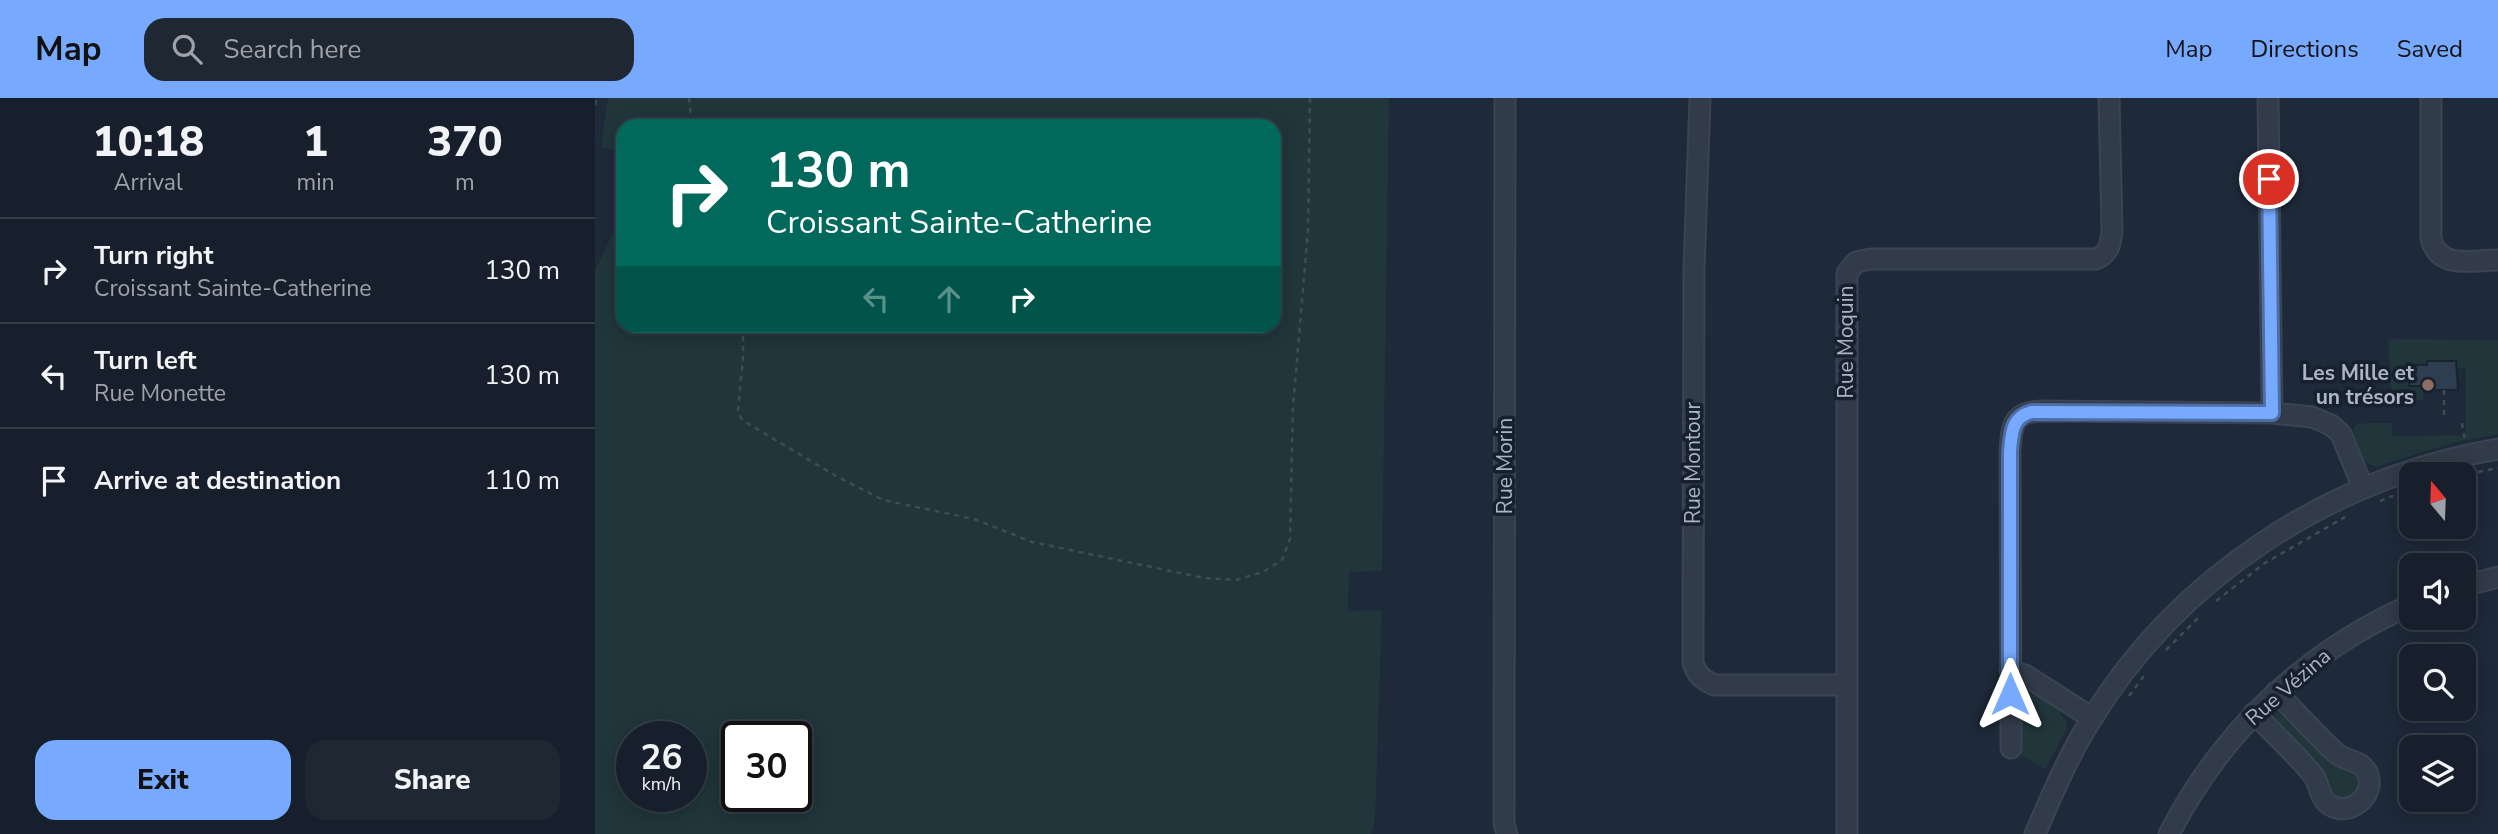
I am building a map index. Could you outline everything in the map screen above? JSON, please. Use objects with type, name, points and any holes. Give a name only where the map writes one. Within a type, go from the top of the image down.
[{"type":"street","name":"Rue Morin","points":[[1505,98],[1504,823],[1507,834]]},
{"type":"street","name":"Rue Montour","points":[[1700,98],[1694,269],[1693,663],[1703,680],[1714,685],[1846,685]]},
{"type":"street","name":"Rue Moquin","points":[[1847,834],[1847,274],[1856,262],[1871,259],[2051,260],[2096,259],[2102,256],[2107,252],[2111,238],[2109,98]]},
{"type":"street","points":[[2268,98],[2272,413]]},
{"type":"street","points":[[2431,98],[2433,247],[2436,253],[2447,260],[2498,260]]},
{"type":"street","points":[[2011,748],[2010,451],[2012,432],[2019,416],[2042,411],[2272,413],[2312,417],[2337,429],[2363,488]]},
{"type":"street","points":[[2035,834],[2058,780],[2092,718],[2138,654],[2199,592],[2277,533],[2363,488],[2441,461],[2498,449]]},
{"type":"street","points":[[2476,583],[2498,577]]},
{"type":"street","name":"Rue Vézina","points":[[2169,834],[2193,793],[2254,713],[2317,658],[2399,611]]},
{"type":"street","points":[[2010,671],[2025,675],[2092,718]]},
{"type":"street","points":[[2254,713],[2314,776],[2321,795],[2330,806],[2351,808],[2363,800],[2369,787],[2367,771],[2360,764],[2336,754],[2276,692]]},
{"type":"path","points":[[595,105],[596,98]]},
{"type":"path","points":[[689,98],[691,119]]},
{"type":"path","points":[[743,333],[738,410],[742,420],[836,476],[883,500],[974,519],[1032,542],[1203,578],[1236,580],[1263,572],[1282,560],[1290,539],[1293,407],[1308,230],[1310,98]]},
{"type":"path","points":[[2444,390],[2444,416]]},
{"type":"path","points":[[2462,423],[2465,442]]},
{"type":"path","points":[[2477,472],[2498,468]]},
{"type":"path","points":[[2379,501],[2398,495]]},
{"type":"path","points":[[2209,607],[2265,564],[2352,513]]},
{"type":"path","points":[[2162,654],[2201,615]]},
{"type":"path","points":[[2126,700],[2147,671]]},
{"type":"green space","points":[[608,98],[1389,98],[1382,571],[1349,572],[1348,611],[1382,610],[1375,819],[1371,834],[595,834],[595,271],[616,226],[616,333],[1281,333],[1281,119],[616,119],[616,152],[601,147]]},
{"type":"green space","points":[[2388,339],[2498,340],[2498,434],[2452,443],[2376,467],[2363,463],[2353,431],[2359,424],[2392,423],[2392,436],[2466,435],[2466,369],[2456,368],[2456,361],[2409,365],[2409,386],[2423,386],[2423,400],[2392,401]]},
{"type":"green space","points":[[2027,687],[2060,709],[2067,722],[2066,730],[2045,770],[2017,752],[2019,689]]},
{"type":"green space","points":[[2277,712],[2284,714],[2332,763],[2356,773],[2360,787],[2352,798],[2341,800],[2330,793],[2325,775],[2276,723],[2273,716]]},
{"type":"building","points":[[2427,361],[2456,361],[2458,390],[2427,390],[2427,386],[2409,386],[2409,365],[2427,365]]},
{"type":"place","name":"Les Mille et un trésors","points":[[2428,385]]},
{"type":"route","points":[[2010,694],[2010,451],[2015,422],[2019,416],[2031,412],[2272,413],[2269,179]]}]
